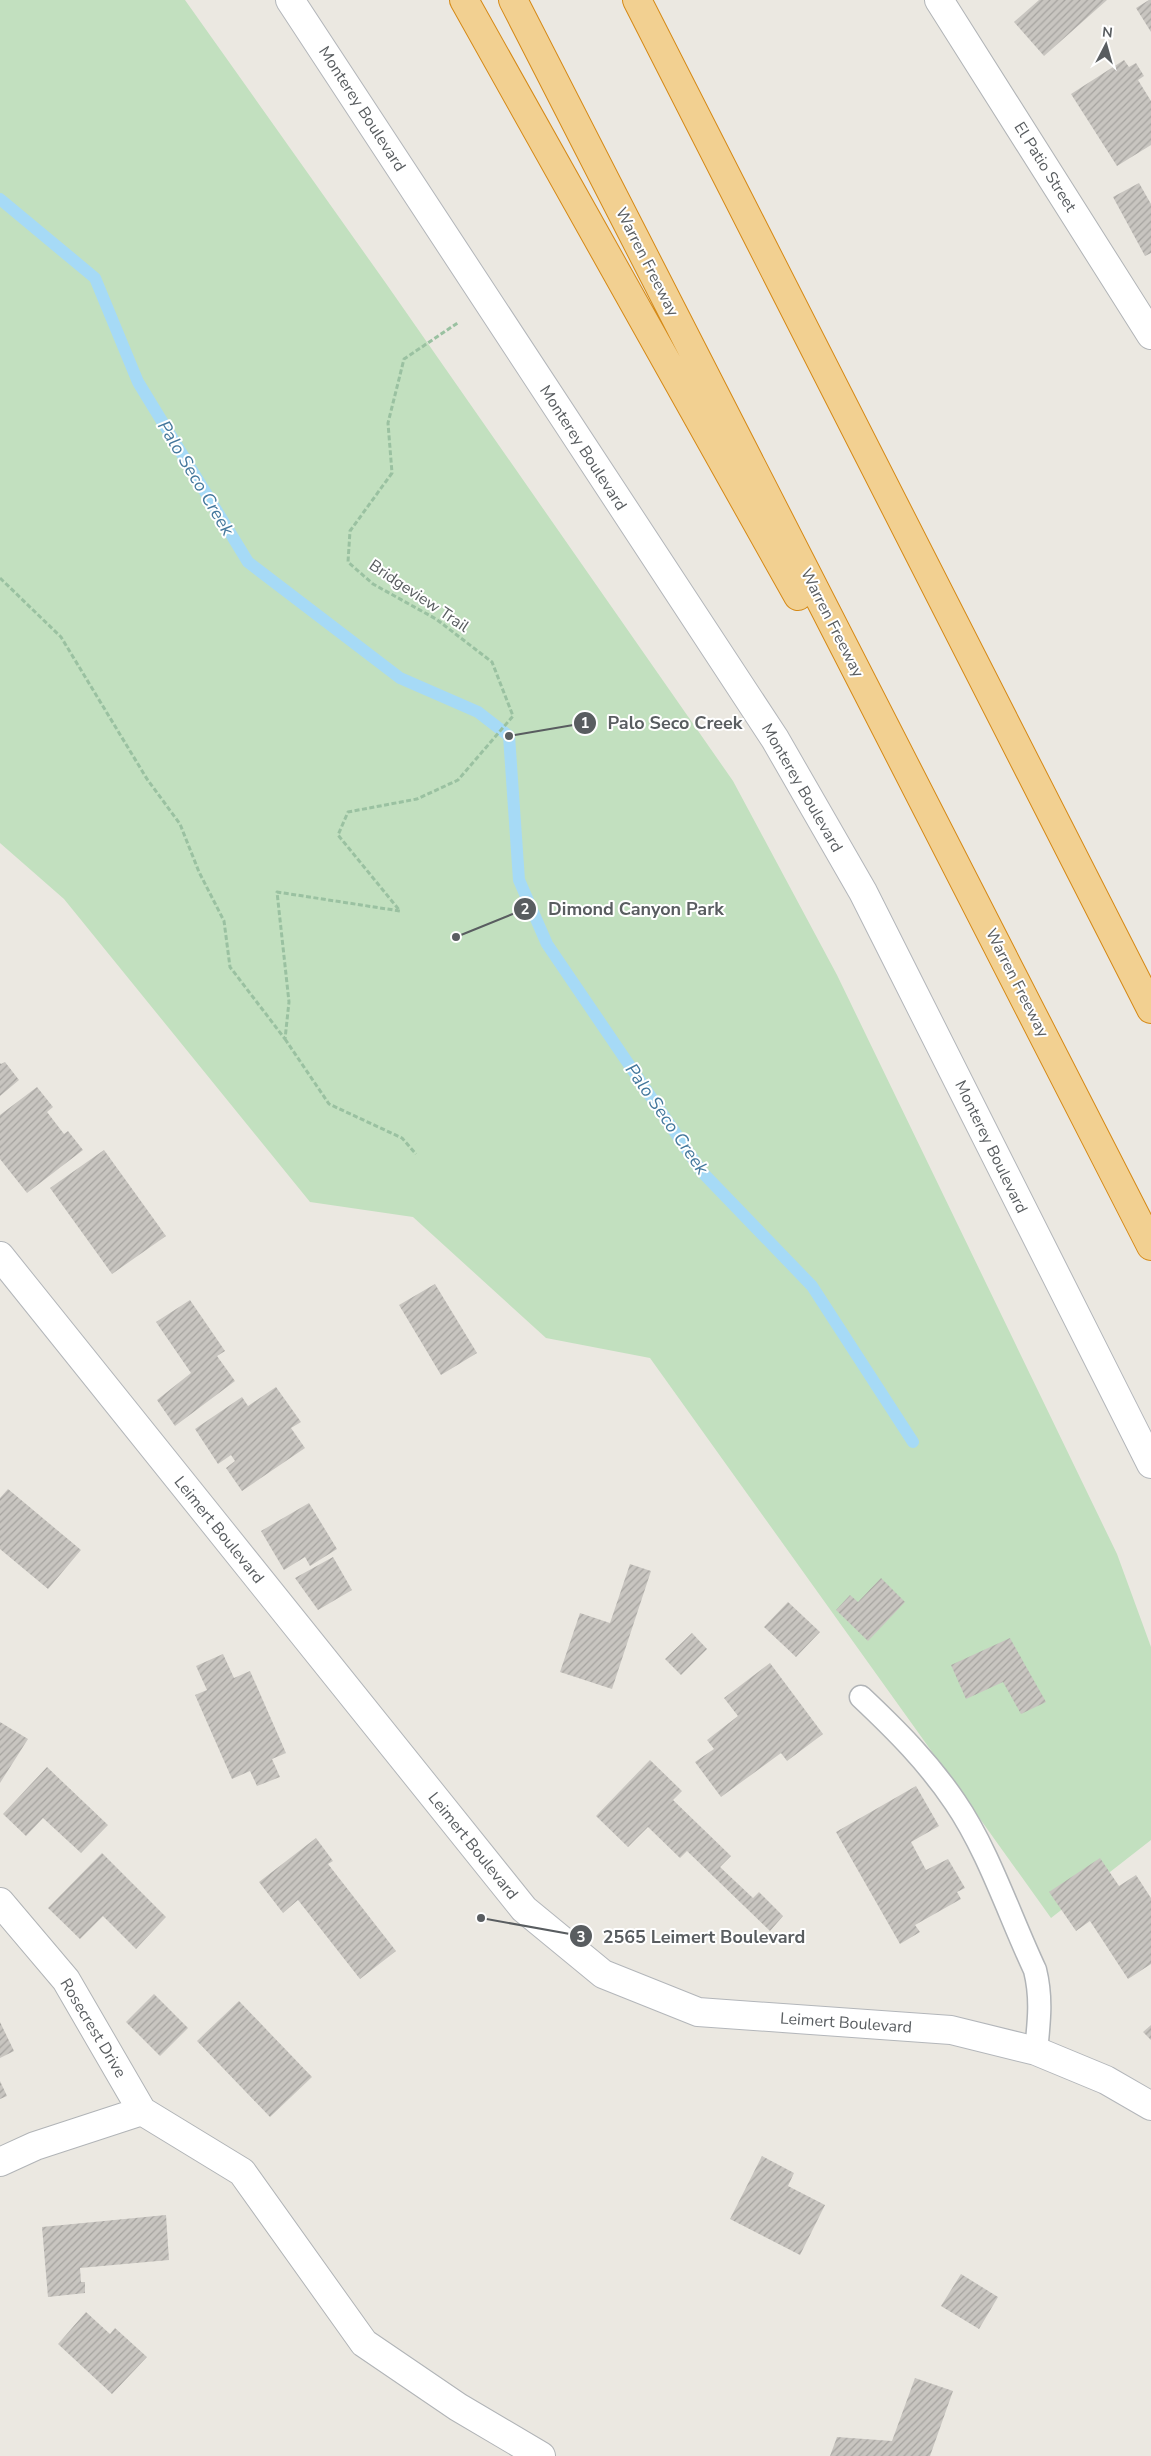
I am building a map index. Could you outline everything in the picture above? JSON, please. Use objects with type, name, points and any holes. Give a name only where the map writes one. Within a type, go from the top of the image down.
[{"type":"highway","points":[[464,0],[1033,1015]]},
{"type":"highway","name":"Warren Freeway","points":[[513,0],[1151,1246]]},
{"type":"highway","points":[[637,0],[1151,1009]]},
{"type":"street","name":"Monterey Boulevard","points":[[290,0],[775,739],[863,892],[1151,1464]]},
{"type":"street","name":"El Patio Street","points":[[939,0],[1151,335]]},
{"type":"street","name":"Leimert Boulevard","points":[[0,1256],[524,1909],[602,1974],[698,2012],[951,2030],[1036,2051],[1106,2080],[1151,2106]]},
{"type":"street","name":"Rosecrest Drive","points":[[0,1902],[66,1980],[142,2111]]},
{"type":"street","points":[[0,2162],[35,2146],[142,2111],[242,2172],[364,2343],[458,2408],[541,2456]]},
{"type":"lane","points":[[861,1697],[906,1739],[931,1769],[956,1803],[982,1851],[1035,1970],[1040,1988],[1041,2006],[1036,2051]]},
{"type":"path","name":"Bridgeview Trail","points":[[285,1039],[289,1002],[277,892],[400,911],[338,835],[348,812],[417,799],[458,780],[513,716],[492,662],[436,619],[374,584],[348,562],[350,531],[392,473],[388,423],[404,359],[487,302]]},
{"type":"path","points":[[0,578],[61,637],[147,779],[180,824],[200,872],[224,921],[230,967],[285,1039],[330,1104],[402,1138],[416,1154]]},
{"type":"green space","points":[[0,0],[185,0],[385,282],[733,781],[837,975],[1117,1554],[1151,1647],[1151,1840],[1051,1918],[650,1358],[546,1338],[413,1217],[310,1202],[64,899],[0,843]]},
{"type":"building","points":[[1039,0],[1107,0],[1044,56],[1014,22]]},
{"type":"building","points":[[1151,0],[1151,32],[1136,8]]},
{"type":"building","points":[[1124,60],[1129,67],[1136,63],[1144,76],[1138,80],[1151,101],[1151,145],[1117,166],[1071,94]]},
{"type":"building","points":[[1139,183],[1151,204],[1151,253],[1145,256],[1113,197]]},
{"type":"building","points":[[5,1062],[19,1080],[0,1096],[0,1063]]},
{"type":"building","points":[[37,1087],[53,1107],[47,1112],[64,1134],[68,1131],[83,1150],[27,1193],[0,1159],[0,1115]]},
{"type":"building","points":[[104,1150],[166,1236],[112,1274],[50,1188]]},
{"type":"building","points":[[435,1284],[477,1353],[441,1375],[399,1305]]},
{"type":"building","points":[[190,1300],[225,1351],[217,1356],[235,1381],[175,1426],[157,1400],[191,1373],[156,1322]]},
{"type":"building","points":[[276,1387],[301,1422],[291,1428],[305,1448],[242,1491],[226,1468],[235,1461],[231,1455],[218,1464],[195,1429],[242,1397],[248,1406]]},
{"type":"building","points":[[8,1489],[81,1550],[48,1589],[0,1549],[0,1498]]},
{"type":"building","points":[[309,1503],[337,1549],[310,1566],[305,1557],[284,1570],[261,1531]]},
{"type":"building","points":[[333,1557],[352,1590],[318,1610],[295,1578]]},
{"type":"building","points":[[630,1564],[651,1571],[612,1689],[560,1672],[580,1613],[610,1623]]},
{"type":"building","points":[[881,1578],[905,1602],[868,1641],[836,1610],[850,1595],[858,1602]]},
{"type":"building","points":[[788,1602],[820,1632],[796,1657],[764,1627]]},
{"type":"building","points":[[692,1633],[707,1649],[681,1675],[665,1659]]},
{"type":"building","points":[[1010,1638],[1046,1702],[1021,1714],[1003,1682],[966,1699],[951,1665]]},
{"type":"building","points":[[223,1654],[234,1678],[250,1671],[286,1753],[272,1759],[280,1777],[257,1786],[250,1771],[232,1779],[195,1695],[207,1690],[196,1666]]},
{"type":"building","points":[[770,1663],[823,1734],[787,1761],[781,1753],[721,1797],[695,1762],[714,1749],[707,1740],[738,1716],[724,1698]]},
{"type":"building","points":[[0,1722],[28,1739],[0,1783]]},
{"type":"building","points":[[650,1760],[682,1791],[673,1800],[731,1856],[720,1867],[753,1898],[759,1892],[783,1916],[770,1931],[687,1851],[680,1858],[648,1827],[628,1847],[596,1816]]},
{"type":"building","points":[[47,1767],[108,1825],[81,1853],[43,1818],[26,1836],[3,1814]]},
{"type":"building","points":[[916,1786],[939,1826],[911,1842],[926,1870],[948,1859],[965,1888],[957,1892],[961,1899],[915,1925],[920,1932],[900,1944],[836,1832]]},
{"type":"building","points":[[316,1838],[333,1861],[328,1864],[396,1951],[360,1979],[298,1900],[283,1913],[259,1882]]},
{"type":"building","points":[[102,1853],[166,1917],[136,1949],[103,1916],[80,1939],[48,1908]]},
{"type":"building","points":[[1100,1858],[1119,1886],[1136,1875],[1151,1898],[1151,1964],[1128,1979],[1090,1921],[1076,1931],[1049,1892]]},
{"type":"building","points":[[154,1994],[188,2028],[160,2056],[126,2022]]},
{"type":"building","points":[[239,2001],[312,2077],[270,2117],[197,2041]]},
{"type":"building","points":[[0,2022],[14,2051],[0,2058]]},
{"type":"building","points":[[1151,2025],[1151,2040],[1143,2032]]},
{"type":"building","points":[[0,2081],[7,2096],[0,2099]]},
{"type":"building","points":[[762,2156],[794,2173],[788,2186],[825,2205],[800,2255],[730,2219]]},
{"type":"building","points":[[166,2215],[169,2260],[80,2268],[81,2282],[85,2282],[85,2293],[48,2297],[42,2227]]},
{"type":"building","points":[[961,2274],[998,2297],[979,2329],[941,2306]]},
{"type":"building","points":[[86,2312],[110,2334],[115,2328],[147,2357],[112,2394],[58,2344]]},
{"type":"building","points":[[915,2378],[953,2391],[930,2456],[830,2456],[837,2437],[892,2441]]},
{"type":"waterway","name":"Palo Seco Creek","points":[[0,199],[95,278],[138,382],[248,562],[400,678],[478,712],[509,736],[519,880],[547,944],[702,1172],[812,1286],[913,1442]]},
{"type":"place","name":"Palo Seco Creek","points":[[509,736]]},
{"type":"place","name":"Dimond Canyon Park","points":[[456,937]]},
{"type":"place","name":"2565 Leimert Boulevard","points":[[481,1918]]}]
